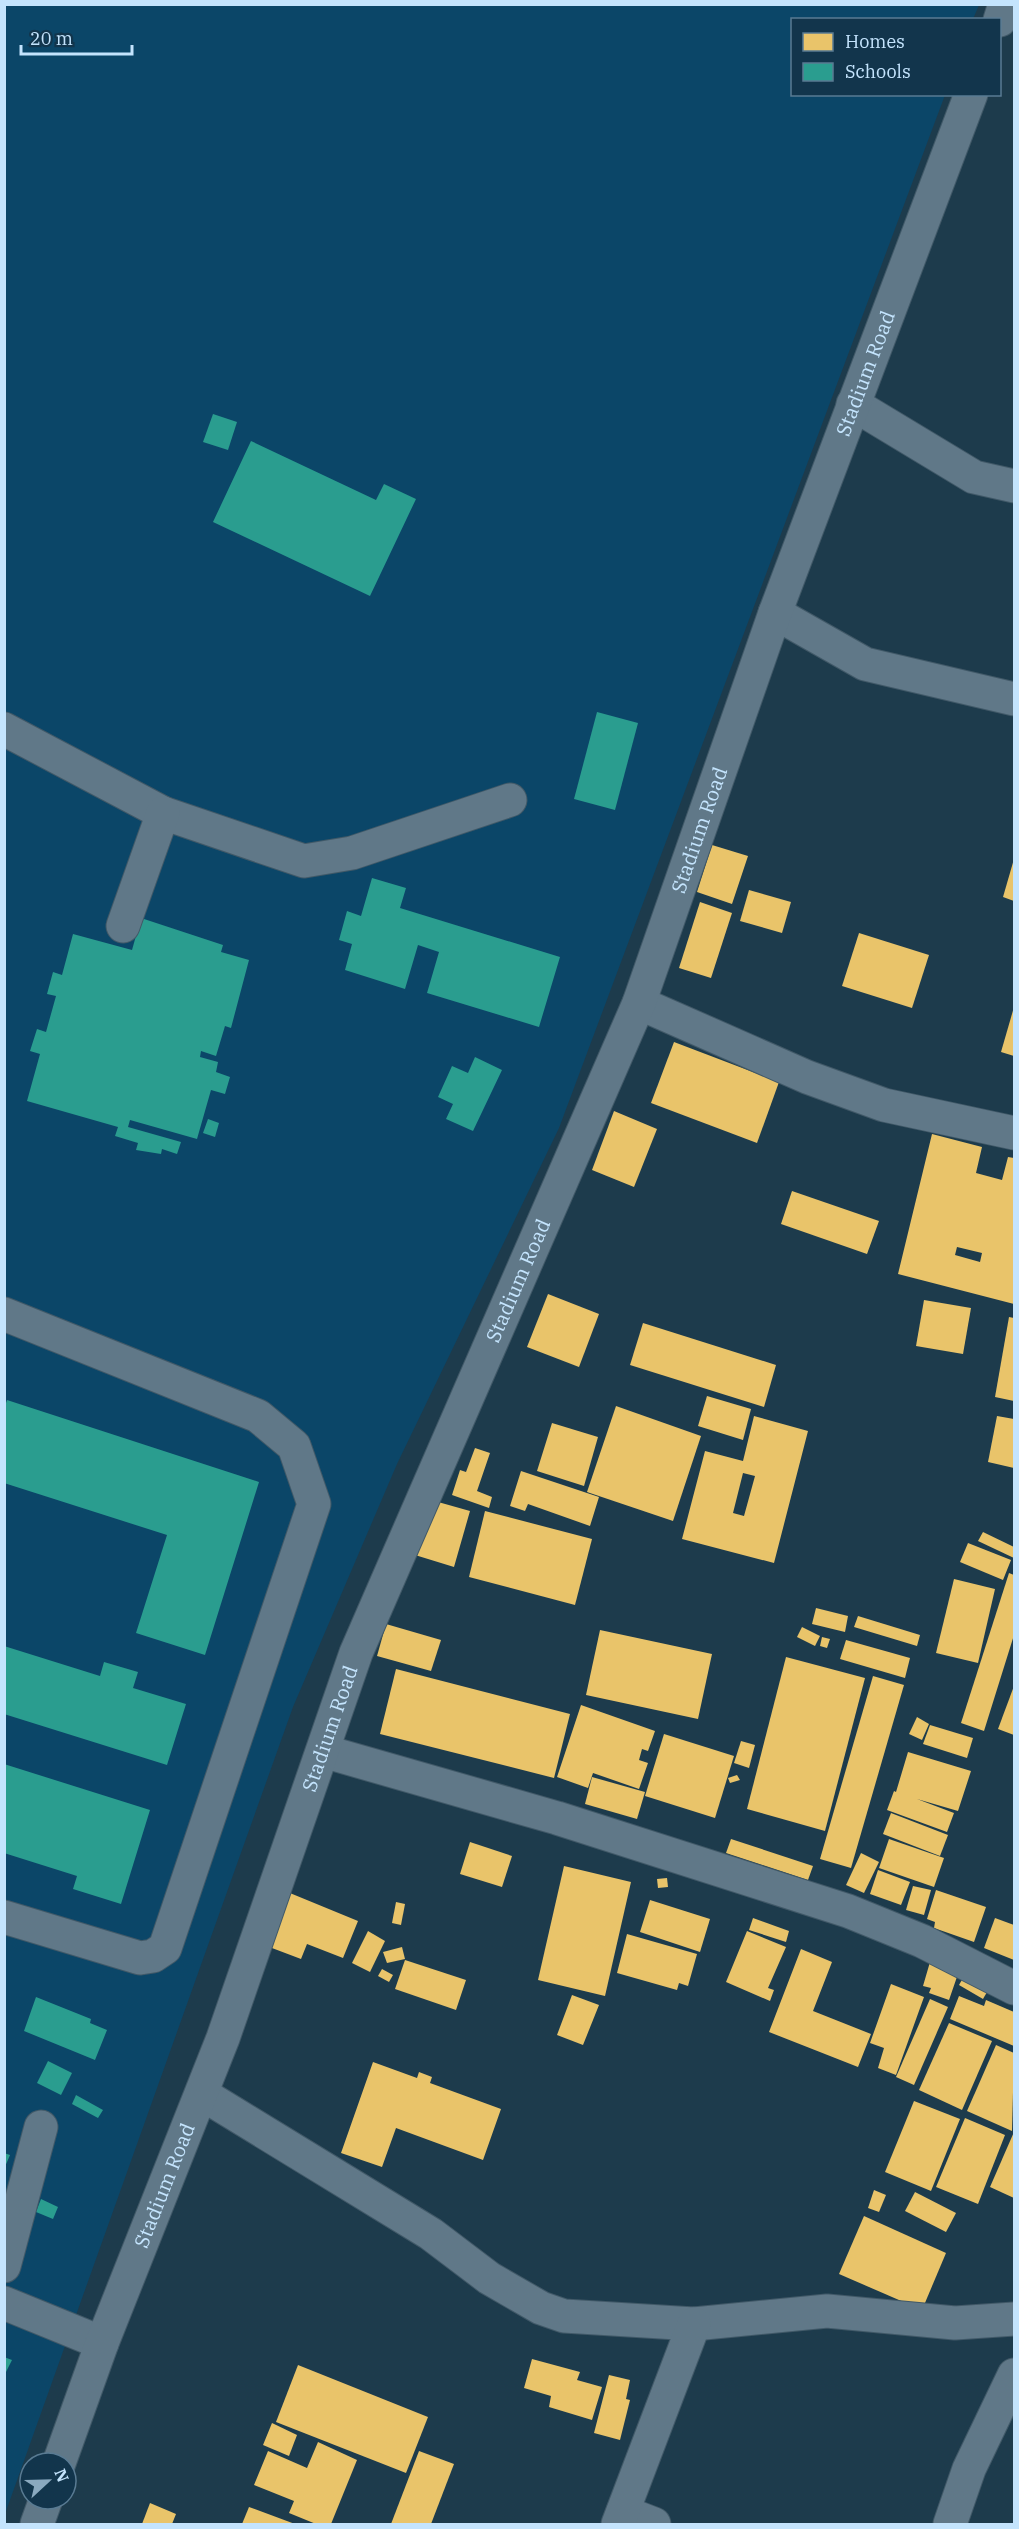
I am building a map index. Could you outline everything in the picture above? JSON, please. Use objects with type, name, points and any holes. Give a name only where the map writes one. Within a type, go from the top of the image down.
[{"type":"street","name":"Stadium Road","points":[[63,2451],[102,2343],[202,2094],[356,1653],[639,1003],[775,613],[970,96]]},
{"type":"street","points":[[853,404],[974,477],[1014,486]]},
{"type":"street","points":[[775,613],[865,664],[1014,699]]},
{"type":"street","points":[[4,729],[163,813],[304,861],[352,853],[510,800]]},
{"type":"street","points":[[123,926],[163,813]]},
{"type":"street","points":[[639,1003],[807,1077],[884,1105],[1014,1133]]},
{"type":"street","points":[[4,1314],[258,1416],[294,1446],[314,1504],[165,1948],[153,1956],[140,1958],[4,1917]]},
{"type":"street","points":[[323,1751],[568,1822],[848,1911],[922,1941],[1014,1988]]},
{"type":"street","points":[[202,2094],[431,2234],[489,2278],[541,2308],[564,2316],[694,2324],[827,2311],[955,2323],[1014,2319]]},
{"type":"street","points":[[4,2266],[41,2127]]},
{"type":"street","points":[[4,2303],[102,2343]]},
{"type":"street","points":[[654,2524],[621,2518],[694,2324]]},
{"type":"street","points":[[950,2524],[969,2469],[1014,2375]]},
{"type":"shaded area","points":[[5,5],[979,5],[973,18],[791,18],[791,96],[945,96],[559,1128],[397,1464],[293,1707],[27,2451],[18,2451],[18,2478],[5,2514]]},
{"type":"building: Homes","points":[[712,845],[748,856],[732,904],[697,892]]},
{"type":"building: Homes","points":[[1014,859],[1014,901],[1003,897]]},
{"type":"building: Homes","points":[[749,890],[791,902],[782,933],[740,921]]},
{"type":"building: Homes","points":[[700,902],[732,913],[711,978],[679,968]]},
{"type":"building: Homes","points":[[859,933],[929,955],[912,1008],[842,986]]},
{"type":"building: Homes","points":[[1014,1007],[1014,1056],[1001,1052]]},
{"type":"building: Homes","points":[[674,1042],[779,1082],[757,1143],[651,1103]]},
{"type":"building: Homes","points":[[614,1111],[657,1129],[634,1187],[592,1170]]},
{"type":"building: Homes","points":[[932,1134],[982,1147],[976,1173],[1002,1180],[1008,1157],[1014,1158],[1014,1304],[898,1274]],"holes":[[[957,1247],[982,1253],[980,1262],[955,1255]]]},
{"type":"building: Homes","points":[[792,1191],[879,1221],[867,1254],[781,1224]]},
{"type":"building: Homes","points":[[548,1294],[599,1314],[579,1367],[527,1347]]},
{"type":"building: Homes","points":[[924,1300],[971,1308],[963,1354],[916,1346]]},
{"type":"building: Homes","points":[[1009,1317],[1014,1318],[1014,1401],[995,1397]]},
{"type":"building: Homes","points":[[643,1323],[776,1365],[764,1407],[630,1365]]},
{"type":"building: Homes","points":[[707,1396],[751,1409],[743,1440],[698,1426]]},
{"type":"building: Homes","points":[[616,1406],[701,1436],[673,1521],[587,1492]]},
{"type":"building: Homes","points":[[754,1416],[808,1431],[774,1563],[682,1539],[705,1451],[743,1461]],"holes":[[[743,1473],[755,1476],[744,1516],[733,1513]]]},
{"type":"building: Homes","points":[[997,1416],[1014,1419],[1014,1468],[988,1462]]},
{"type":"building: Homes","points":[[552,1423],[598,1437],[584,1486],[537,1471]]},
{"type":"building: Homes","points":[[475,1448],[490,1453],[477,1491],[492,1497],[489,1508],[452,1495],[460,1470],[466,1472]]},
{"type":"building: Homes","points":[[521,1471],[599,1497],[590,1526],[528,1504],[525,1511],[510,1506]]},
{"type":"building: Homes","points":[[431,1500],[470,1511],[454,1567],[415,1555]]},
{"type":"building: Homes","points":[[485,1511],[592,1539],[575,1605],[469,1577]]},
{"type":"building: Homes","points":[[983,1532],[1014,1547],[1014,1558],[978,1541]]},
{"type":"building: Homes","points":[[968,1543],[1011,1560],[1003,1580],[960,1562]]},
{"type":"building: Homes","points":[[1009,1573],[1014,1575],[1014,1635],[984,1731],[961,1723]]},
{"type":"building: Homes","points":[[954,1579],[995,1589],[978,1663],[936,1653]]},
{"type":"building: Homes","points":[[816,1608],[848,1616],[845,1632],[812,1624]]},
{"type":"building: Homes","points":[[858,1616],[920,1635],[917,1646],[854,1627]]},
{"type":"building: Homes","points":[[386,1624],[441,1640],[431,1671],[377,1656]]},
{"type":"building: Homes","points":[[802,1627],[820,1636],[815,1646],[797,1637]]},
{"type":"building: Homes","points":[[600,1630],[712,1654],[698,1719],[586,1695]]},
{"type":"building: Homes","points":[[822,1637],[830,1639],[827,1648],[820,1646]]},
{"type":"building: Homes","points":[[846,1640],[910,1658],[905,1678],[840,1659]]},
{"type":"building: Homes","points":[[786,1657],[865,1678],[825,1831],[747,1809]]},
{"type":"building: Homes","points":[[396,1669],[570,1714],[554,1778],[380,1734]]},
{"type":"building: Homes","points":[[873,1676],[904,1685],[851,1868],[820,1859]]},
{"type":"building: Homes","points":[[1014,1686],[1014,1735],[998,1729]]},
{"type":"building: Homes","points":[[581,1705],[655,1731],[648,1751],[642,1749],[639,1760],[648,1763],[639,1789],[593,1773],[588,1788],[557,1777]]},
{"type":"building: Homes","points":[[917,1717],[929,1724],[922,1740],[909,1734]]},
{"type":"building: Homes","points":[[930,1725],[973,1738],[967,1758],[923,1744]]},
{"type":"building: Homes","points":[[664,1734],[734,1756],[715,1818],[645,1796]]},
{"type":"building: Homes","points":[[741,1741],[755,1745],[749,1768],[734,1763]]},
{"type":"building: Homes","points":[[908,1752],[971,1771],[958,1811],[917,1799],[954,1813],[947,1832],[887,1810],[894,1791],[896,1792]]},
{"type":"building: Homes","points":[[737,1775],[740,1780],[730,1783],[728,1778]]},
{"type":"building: Homes","points":[[592,1777],[645,1792],[637,1819],[585,1804]]},
{"type":"building: Homes","points":[[891,1813],[948,1835],[940,1856],[883,1834]]},
{"type":"building: Homes","points":[[731,1839],[813,1866],[808,1880],[726,1853]]},
{"type":"building: Homes","points":[[889,1839],[944,1858],[934,1887],[879,1868]]},
{"type":"building: Homes","points":[[470,1842],[512,1856],[502,1887],[460,1874]]},
{"type":"building: Homes","points":[[861,1853],[879,1862],[864,1893],[846,1885]]},
{"type":"building: Homes","points":[[564,1866],[631,1882],[605,1996],[538,1980]]},
{"type":"building: Homes","points":[[878,1870],[910,1882],[901,1905],[870,1894]]},
{"type":"building: Homes","points":[[667,1878],[668,1887],[658,1888],[657,1879]]},
{"type":"building: Homes","points":[[913,1886],[931,1890],[924,1915],[906,1910]]},
{"type":"building: Homes","points":[[936,1890],[986,1907],[974,1942],[934,1928],[935,1922],[927,1919]]},
{"type":"building: Homes","points":[[285,1891],[358,1921],[343,1958],[307,1944],[301,1959],[264,1945]]},
{"type":"building: Homes","points":[[650,1900],[710,1919],[700,1952],[640,1932]]},
{"type":"building: Homes","points":[[396,1902],[405,1904],[401,1925],[392,1923]]},
{"type":"building: Homes","points":[[753,1918],[789,1931],[786,1942],[749,1930]]},
{"type":"building: Homes","points":[[995,1918],[1014,1925],[1014,1960],[984,1948]]},
{"type":"building: Homes","points":[[368,1931],[385,1941],[370,1972],[352,1963]]},
{"type":"building: Homes","points":[[747,1931],[786,1947],[768,1988],[774,1990],[770,2001],[726,1982]]},
{"type":"building: Homes","points":[[627,1934],[697,1954],[688,1986],[679,1983],[677,1990],[617,1973]]},
{"type":"building: Homes","points":[[402,1947],[405,1959],[387,1963],[383,1952]]},
{"type":"building: Homes","points":[[801,1949],[832,1962],[813,2011],[871,2034],[858,2067],[769,2032]]},
{"type":"building: Homes","points":[[405,1960],[466,1980],[456,2010],[395,1989]]},
{"type":"building: Homes","points":[[930,1962],[959,1971],[949,2000],[929,1993],[931,1988],[923,1986]]},
{"type":"building: Homes","points":[[382,1969],[393,1975],[389,1982],[378,1976]]},
{"type":"building: Homes","points":[[963,1978],[987,1992],[983,1999],[959,1985]]},
{"type":"building: Homes","points":[[891,1984],[924,1997],[896,2075],[878,2068],[884,2048],[870,2043]]},
{"type":"building: Homes","points":[[572,1995],[599,2005],[583,2045],[557,2035]]},
{"type":"building: Homes","points":[[959,1996],[984,2006],[986,2000],[1014,2012],[1014,2046],[950,2019]]},
{"type":"building: Homes","points":[[930,1999],[948,2007],[914,2085],[896,2077]]},
{"type":"building: Homes","points":[[949,2023],[992,2041],[962,2110],[919,2090]]},
{"type":"building: Homes","points":[[996,2045],[1014,2053],[1012,2131],[967,2111]]},
{"type":"building: Homes","points":[[373,2062],[417,2078],[419,2072],[432,2077],[430,2083],[501,2109],[483,2160],[396,2128],[382,2167],[341,2153]]},
{"type":"building: Homes","points":[[914,2101],[960,2119],[931,2191],[885,2172]]},
{"type":"building: Homes","points":[[965,2118],[1005,2135],[978,2204],[936,2187]]},
{"type":"building: Homes","points":[[1014,2132],[1014,2198],[990,2187]]},
{"type":"building: Homes","points":[[874,2190],[886,2195],[879,2212],[868,2208]]},
{"type":"building: Homes","points":[[915,2192],[956,2213],[946,2232],[905,2211]]},
{"type":"building: Homes","points":[[864,2216],[946,2253],[922,2310],[839,2274]]},
{"type":"building: Homes","points":[[532,2359],[580,2372],[577,2380],[602,2387],[592,2420],[549,2407],[551,2396],[524,2388]]},
{"type":"building: Homes","points":[[298,2365],[428,2417],[406,2473],[276,2422]]},
{"type":"building: Homes","points":[[609,2375],[630,2380],[626,2399],[630,2400],[620,2440],[594,2433]]},
{"type":"building: Homes","points":[[272,2423],[297,2435],[289,2456],[263,2445]]},
{"type":"building: Homes","points":[[318,2442],[357,2460],[331,2524],[316,2524],[289,2513],[294,2501],[254,2485],[268,2451],[307,2468]]},
{"type":"building: Homes","points":[[419,2451],[454,2464],[431,2524],[391,2524]]},
{"type":"building: Homes","points":[[150,2503],[176,2514],[172,2524],[142,2524]]},
{"type":"building: Homes","points":[[249,2507],[295,2524],[242,2524]]},
{"type":"building: Schools","points":[[213,414],[237,422],[228,450],[203,442]]},
{"type":"building: Schools","points":[[251,441],[376,500],[384,484],[416,499],[370,596],[213,522]]},
{"type":"building: Schools","points":[[597,712],[638,723],[615,810],[574,799]]},
{"type":"building: Schools","points":[[372,878],[406,888],[400,908],[560,957],[539,1027],[427,993],[439,952],[418,945],[405,989],[345,970],[352,944],[339,940],[347,911],[361,916]]},
{"type":"building: Schools","points":[[141,918],[223,945],[221,952],[249,960],[231,1028],[225,1026],[216,1056],[201,1051],[200,1057],[218,1062],[216,1072],[230,1077],[225,1094],[211,1090],[197,1139],[130,1120],[128,1127],[181,1142],[177,1154],[162,1149],[161,1154],[136,1150],[138,1143],[115,1136],[118,1127],[27,1101],[40,1054],[30,1051],[37,1029],[46,1032],[56,996],[47,994],[53,972],[62,975],[73,934],[132,950]]},
{"type":"building: Schools","points":[[475,1057],[502,1070],[473,1131],[446,1119],[453,1104],[438,1097],[452,1066],[468,1073]]},
{"type":"building: Schools","points":[[208,1119],[219,1123],[215,1137],[203,1133]]},
{"type":"building: Schools","points":[[7,1400],[259,1482],[205,1655],[136,1633],[167,1535],[4,1483],[4,1409]]},
{"type":"building: Schools","points":[[4,1646],[100,1676],[104,1662],[138,1672],[133,1688],[186,1704],[167,1765],[4,1714]]},
{"type":"building: Schools","points":[[4,1764],[150,1810],[121,1904],[73,1889],[77,1876],[4,1853]]},
{"type":"building: Schools","points":[[36,1997],[91,2019],[90,2023],[107,2030],[95,2060],[24,2031]]},
{"type":"building: Schools","points":[[48,2061],[72,2073],[61,2095],[37,2083]]},
{"type":"building: Schools","points":[[76,2095],[103,2110],[98,2118],[72,2104]]},
{"type":"building: Schools","points":[[4,2153],[10,2155],[4,2169]]},
{"type":"building: Schools","points":[[41,2199],[58,2207],[53,2219],[36,2212]]},
{"type":"building: Schools","points":[[4,2357],[12,2360],[4,2376]]}]
